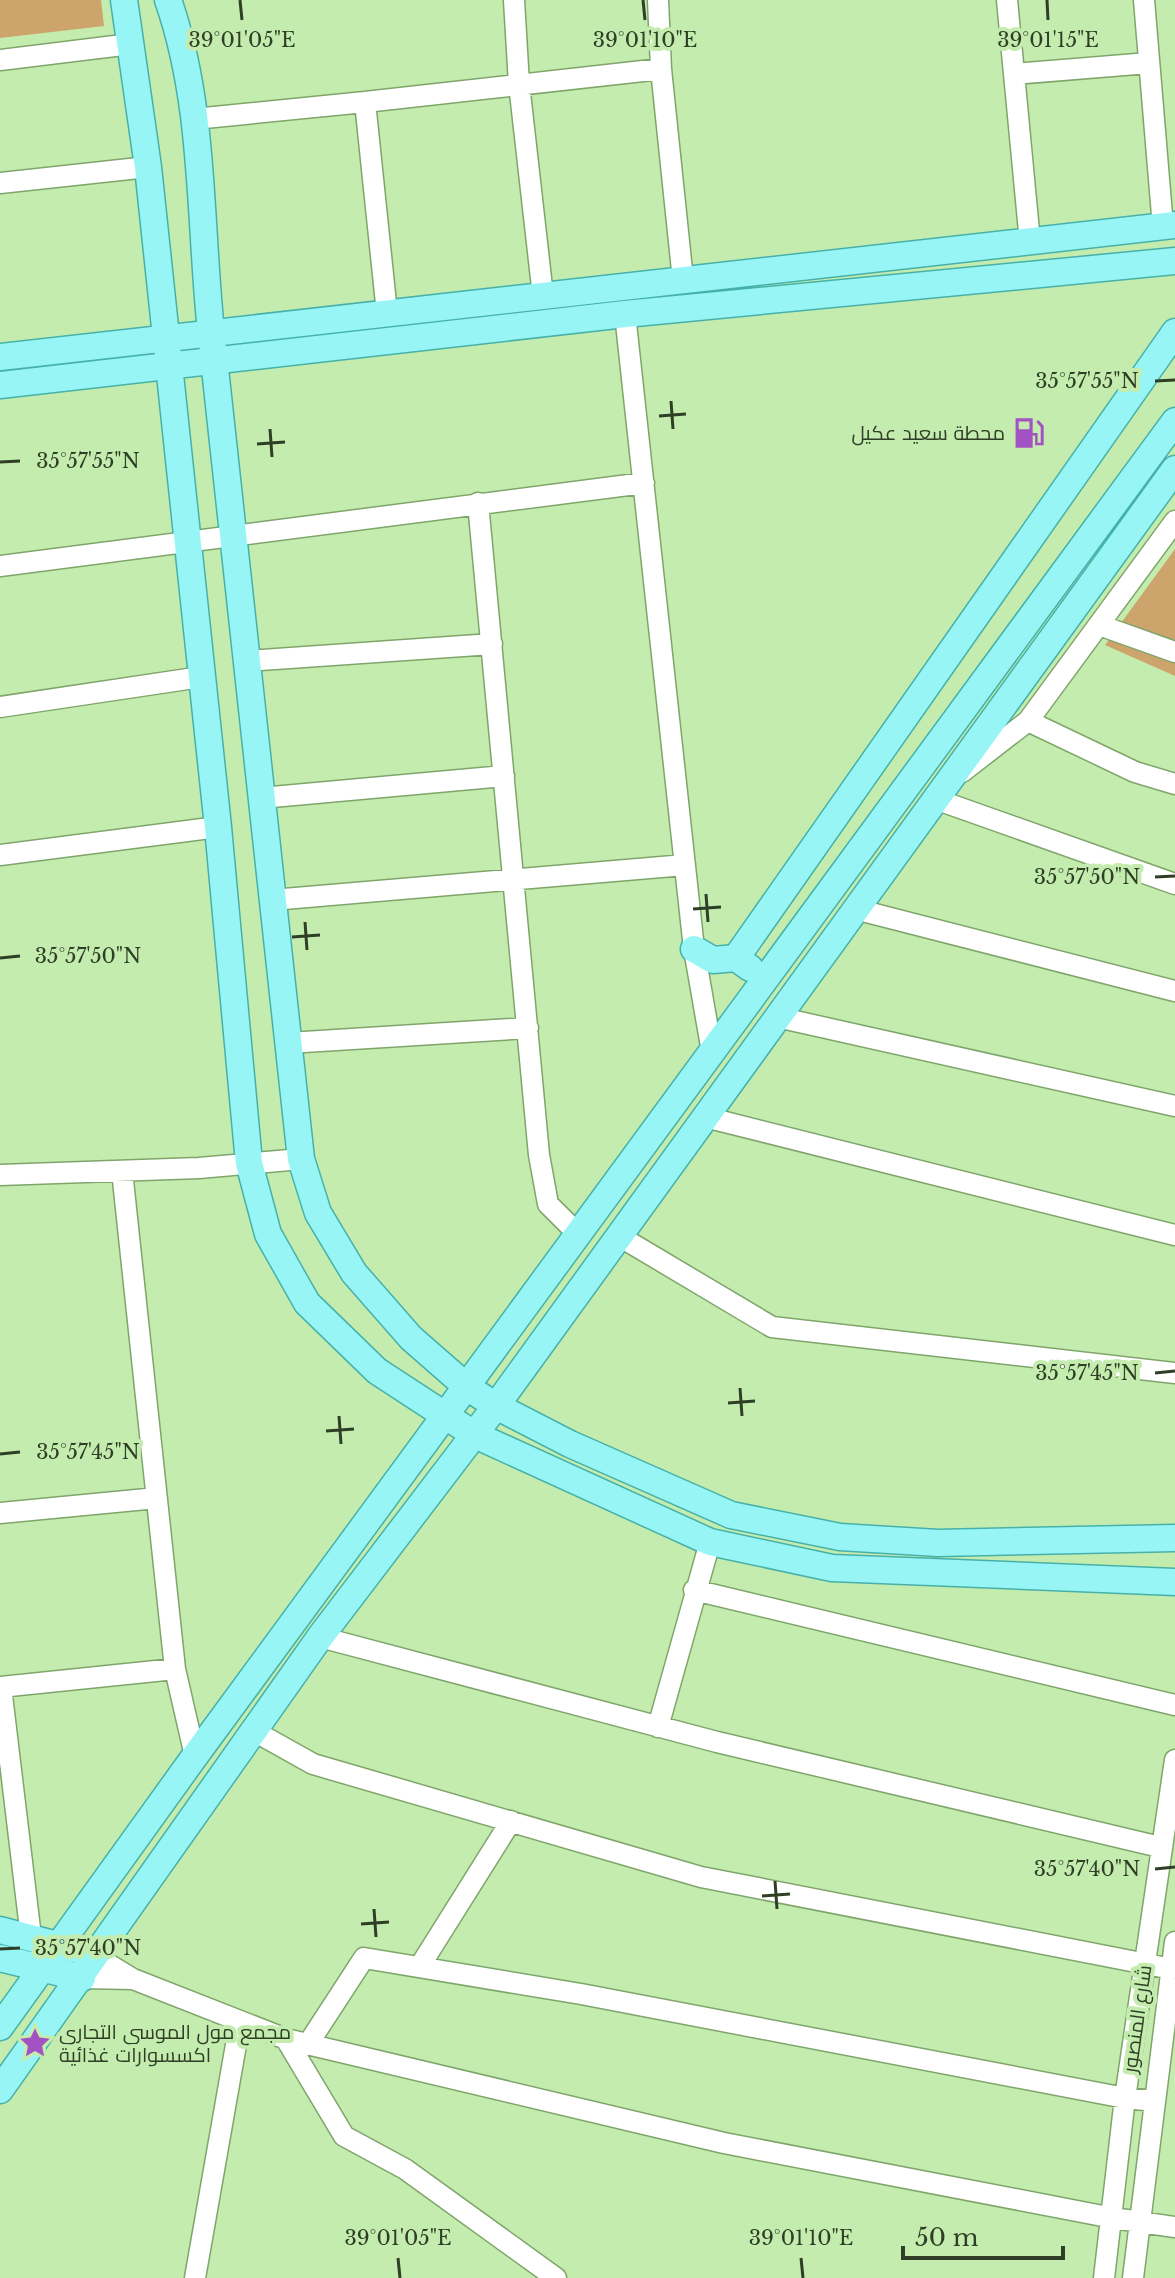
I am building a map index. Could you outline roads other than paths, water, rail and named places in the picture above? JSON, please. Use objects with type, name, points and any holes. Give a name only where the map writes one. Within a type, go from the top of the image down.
[{"type":"main road","points":[[124,0],[148,167],[218,827],[249,1163],[268,1234],[307,1303],[377,1371],[475,1435],[710,1542],[832,1568],[1175,1582]]},
{"type":"main road","points":[[168,0],[176,23],[194,119],[211,333],[301,1159],[318,1213],[354,1273],[411,1338],[467,1387],[496,1406],[570,1444],[731,1515],[824,1534],[938,1543],[1175,1538]]},
{"type":"main road","points":[[0,357],[1169,226]]},
{"type":"main road","points":[[0,385],[625,314],[1175,261]]},
{"type":"main road","points":[[736,958],[1175,332]]},
{"type":"main road","points":[[0,2027],[195,1756],[1175,421]]},
{"type":"main road","points":[[0,2090],[320,1637],[475,1435],[1175,469]]},
{"type":"main road","points":[[694,949],[713,960],[736,958],[767,978]]},
{"type":"main road","points":[[0,1930],[60,1945],[89,1967]]},
{"type":"main road","points":[[0,1958],[42,1966],[89,1967]]},
{"type":"street","points":[[514,0],[519,84],[543,296]]},
{"type":"street","points":[[658,0],[661,69],[683,280]]},
{"type":"street","points":[[1007,0],[1030,242]]},
{"type":"street","points":[[1144,0],[1169,226]]},
{"type":"street","points":[[0,60],[131,44]]},
{"type":"street","points":[[1014,74],[1149,63]]},
{"type":"street","points":[[194,119],[661,69]]},
{"type":"street","points":[[365,102],[387,313]]},
{"type":"street","points":[[0,183],[148,167]]},
{"type":"street","points":[[625,314],[694,949],[712,1052]]},
{"type":"street","points":[[0,566],[644,483]]},
{"type":"street","points":[[478,503],[513,878],[548,1204],[578,1234]]},
{"type":"street","points":[[1175,521],[1028,721],[939,793],[1175,884]]},
{"type":"street","points":[[1099,625],[1175,652]]},
{"type":"street","points":[[246,661],[492,644]]},
{"type":"street","points":[[0,707],[201,677]]},
{"type":"street","points":[[1028,721],[1135,772],[1175,784]]},
{"type":"street","points":[[261,798],[504,776]]},
{"type":"street","points":[[0,855],[218,827]]},
{"type":"street","points":[[272,900],[685,865]]},
{"type":"street","points":[[855,909],[1175,991]]},
{"type":"street","points":[[777,1017],[1175,1106]]},
{"type":"street","points":[[288,1043],[528,1028]]},
{"type":"street","points":[[705,1117],[1175,1235]]},
{"type":"street","points":[[0,1175],[122,1171],[301,1159]]},
{"type":"street","points":[[122,1171],[175,1669],[195,1756]]},
{"type":"street","points":[[619,1236],[772,1327],[1175,1373]]},
{"type":"street","points":[[0,1513],[157,1498]]},
{"type":"street","points":[[658,1727],[694,1590],[710,1542]]},
{"type":"street","points":[[694,1590],[1175,1705]]},
{"type":"street","points":[[320,1637],[658,1727],[1160,1847]]},
{"type":"street","points":[[31,1937],[1,1687],[175,1669]]},
{"type":"street","points":[[254,1731],[313,1764],[701,1877],[1172,1969]]},
{"type":"street","name":"شارع المنصور","points":[[1104,2278],[1144,1964],[1166,1873],[1160,1847],[1175,1760]]},
{"type":"street","points":[[420,1966],[511,1821]]},
{"type":"street","name":"شارع المنصور","points":[[1133,2278],[1155,2101],[1167,2072],[1175,1942]]},
{"type":"street","points":[[308,2044],[364,1958],[1155,2101]]},
{"type":"street","points":[[89,1967],[133,1979],[286,2039],[724,2143],[1113,2218],[1175,2227]]},
{"type":"street","points":[[195,2278],[240,2022]]},
{"type":"street","points":[[286,2039],[344,2136],[405,2169],[556,2278]]},
{"type":"street","points":[[1131,2068],[1167,2072]]},
{"type":"place","name":"محطة سعيد عكيل","points":[[1029,433]]},
{"type":"place","name":"مجمع مول الموسى التجاري اكسسوارات غذائية","points":[[35,2043]]}]
